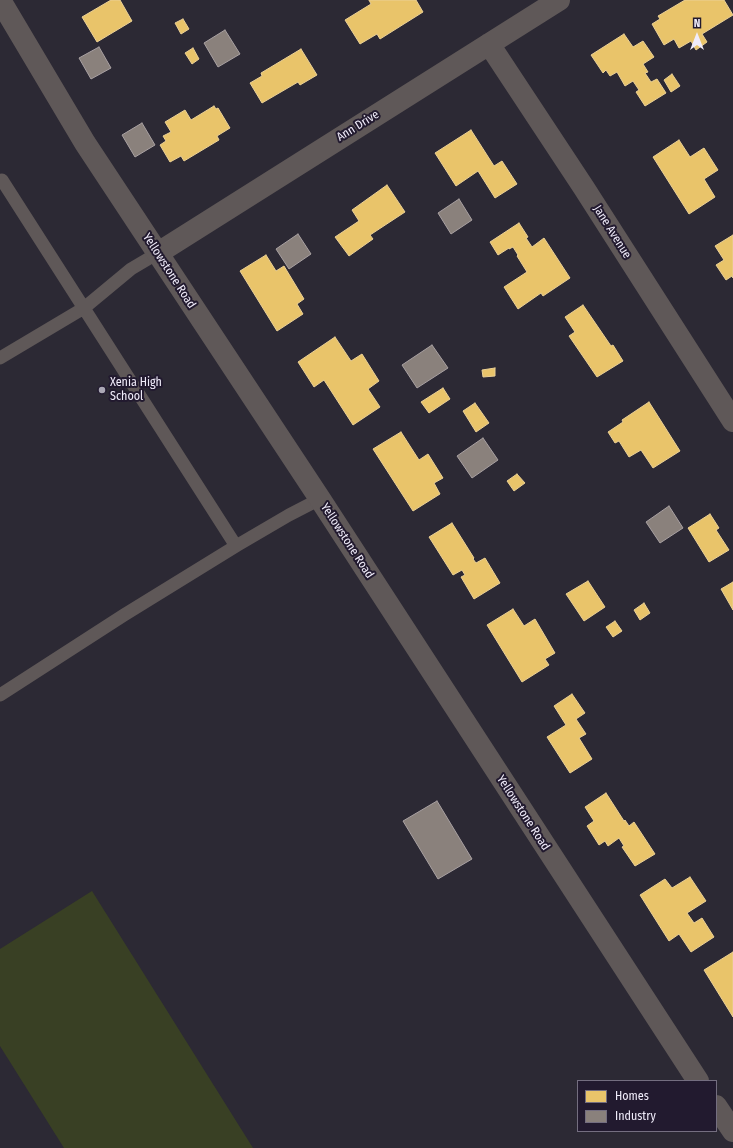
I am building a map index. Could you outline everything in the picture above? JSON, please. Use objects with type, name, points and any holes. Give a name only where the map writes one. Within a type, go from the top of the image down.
[{"type":"street","name":"Yellowstone Road","points":[[0,0],[85,142],[320,499],[697,1080]]},
{"type":"street","name":"Ann Drive","points":[[158,253],[559,0]]},
{"type":"street","name":"Jane Avenue","points":[[489,44],[733,421]]},
{"type":"street","points":[[717,1107],[733,1131]]},
{"type":"lane","points":[[0,182],[2,180],[236,546]]},
{"type":"lane","points":[[0,358],[84,308],[131,269],[158,253]]},
{"type":"lane","points":[[0,695],[124,615],[236,546],[320,499]]},
{"type":"green space","points":[[92,891],[253,1148],[64,1148],[0,1046],[0,949]]},
{"type":"building: Homes","points":[[111,0],[120,0],[132,21],[97,42],[82,17]]},
{"type":"building: Homes","points":[[369,0],[416,0],[423,12],[380,39],[377,34],[360,44],[345,20],[371,4]]},
{"type":"building: Homes","points":[[685,0],[724,0],[733,15],[702,34],[707,42],[696,50],[691,41],[679,48],[674,39],[664,45],[652,24],[660,19],[658,16]]},
{"type":"building: Homes","points":[[183,19],[189,29],[181,34],[175,23]]},
{"type":"building: Homes","points":[[624,34],[633,47],[643,41],[654,57],[643,64],[648,72],[645,73],[651,82],[657,79],[666,93],[645,106],[636,92],[639,90],[633,81],[625,86],[617,72],[610,76],[606,70],[603,73],[591,55]]},
{"type":"building: Homes","points":[[193,48],[199,59],[192,64],[185,53]]},
{"type":"building: Homes","points":[[301,49],[317,75],[300,85],[298,82],[262,103],[250,83],[262,76],[261,73]]},
{"type":"building: Homes","points":[[672,74],[680,86],[671,92],[664,80]]},
{"type":"building: Homes","points":[[214,106],[216,109],[218,108],[230,128],[217,136],[219,140],[184,161],[181,156],[170,162],[160,145],[166,141],[163,136],[171,132],[165,122],[185,110],[191,120]]},
{"type":"building: Homes","points":[[471,130],[494,166],[502,161],[517,184],[495,198],[478,171],[456,186],[435,153]]},
{"type":"building: Homes","points":[[679,140],[690,157],[704,148],[718,170],[704,179],[715,197],[689,214],[653,157]]},
{"type":"building: Homes","points":[[387,185],[405,212],[370,235],[373,239],[349,256],[335,237],[359,221],[352,210]]},
{"type":"building: Homes","points":[[519,223],[528,237],[526,238],[532,247],[544,238],[570,278],[543,296],[541,293],[518,309],[504,287],[527,272],[513,247],[498,255],[490,242]]},
{"type":"building: Homes","points":[[733,235],[733,278],[732,276],[726,280],[716,265],[724,260],[715,246]]},
{"type":"building: Homes","points":[[266,255],[276,271],[284,266],[304,299],[297,304],[303,314],[277,331],[240,271]]},
{"type":"building: Homes","points":[[583,305],[623,361],[597,377],[569,336],[575,332],[565,317]]},
{"type":"building: Homes","points":[[335,337],[351,361],[362,354],[379,381],[368,389],[380,407],[353,425],[324,380],[314,387],[298,362]]},
{"type":"building: Homes","points":[[495,368],[495,376],[483,377],[482,370]]},
{"type":"building: Homes","points":[[443,388],[450,399],[429,413],[421,402]]},
{"type":"building: Homes","points":[[649,402],[680,451],[653,468],[641,450],[629,457],[619,441],[615,443],[608,432],[623,422],[622,420]]},
{"type":"building: Homes","points":[[475,403],[489,423],[476,432],[463,411]]},
{"type":"building: Homes","points":[[401,432],[419,460],[428,454],[443,478],[434,483],[440,494],[413,511],[373,449]]},
{"type":"building: Homes","points":[[517,474],[525,483],[514,491],[507,481]]},
{"type":"building: Homes","points":[[710,514],[719,528],[716,530],[729,550],[709,562],[688,528]]},
{"type":"building: Homes","points":[[452,523],[476,563],[485,558],[500,583],[474,599],[461,577],[465,575],[462,570],[453,575],[429,537]]},
{"type":"building: Homes","points":[[588,581],[605,607],[584,621],[566,594]]},
{"type":"building: Homes","points":[[733,582],[733,610],[721,589]]},
{"type":"building: Homes","points":[[644,603],[650,613],[640,620],[634,610]]},
{"type":"building: Homes","points":[[513,609],[524,626],[535,619],[555,653],[545,659],[549,665],[522,682],[487,625]]},
{"type":"building: Homes","points":[[615,621],[622,631],[613,637],[606,627]]},
{"type":"building: Homes","points":[[572,694],[585,713],[576,719],[586,734],[579,738],[592,759],[570,773],[547,737],[566,725],[554,706]]},
{"type":"building: Homes","points":[[606,793],[624,821],[625,820],[629,826],[634,822],[655,854],[635,866],[622,847],[624,846],[619,838],[608,846],[605,841],[599,845],[587,826],[594,821],[585,807]]},
{"type":"building: Homes","points":[[690,877],[706,901],[687,913],[694,923],[702,918],[714,937],[691,952],[679,934],[669,941],[640,895],[665,879],[672,888]]},
{"type":"building: Homes","points":[[733,952],[733,1017],[704,970]]},
{"type":"building: Industry","points":[[225,30],[240,54],[218,67],[204,43]]},
{"type":"building: Industry","points":[[99,47],[111,68],[91,79],[79,58]]},
{"type":"building: Industry","points":[[142,123],[155,145],[135,157],[122,135]]},
{"type":"building: Industry","points":[[459,199],[472,220],[451,234],[438,213]]},
{"type":"building: Industry","points":[[298,234],[311,254],[289,269],[276,249]]},
{"type":"building: Industry","points":[[432,345],[448,368],[417,388],[402,365]]},
{"type":"building: Industry","points":[[483,438],[498,460],[472,478],[457,456]]},
{"type":"building: Industry","points":[[669,506],[683,528],[660,543],[646,522]]},
{"type":"building: Industry","points":[[437,801],[472,859],[438,879],[403,821]]},
{"type":"place","name":"Xenia High School","points":[[102,390]]}]
